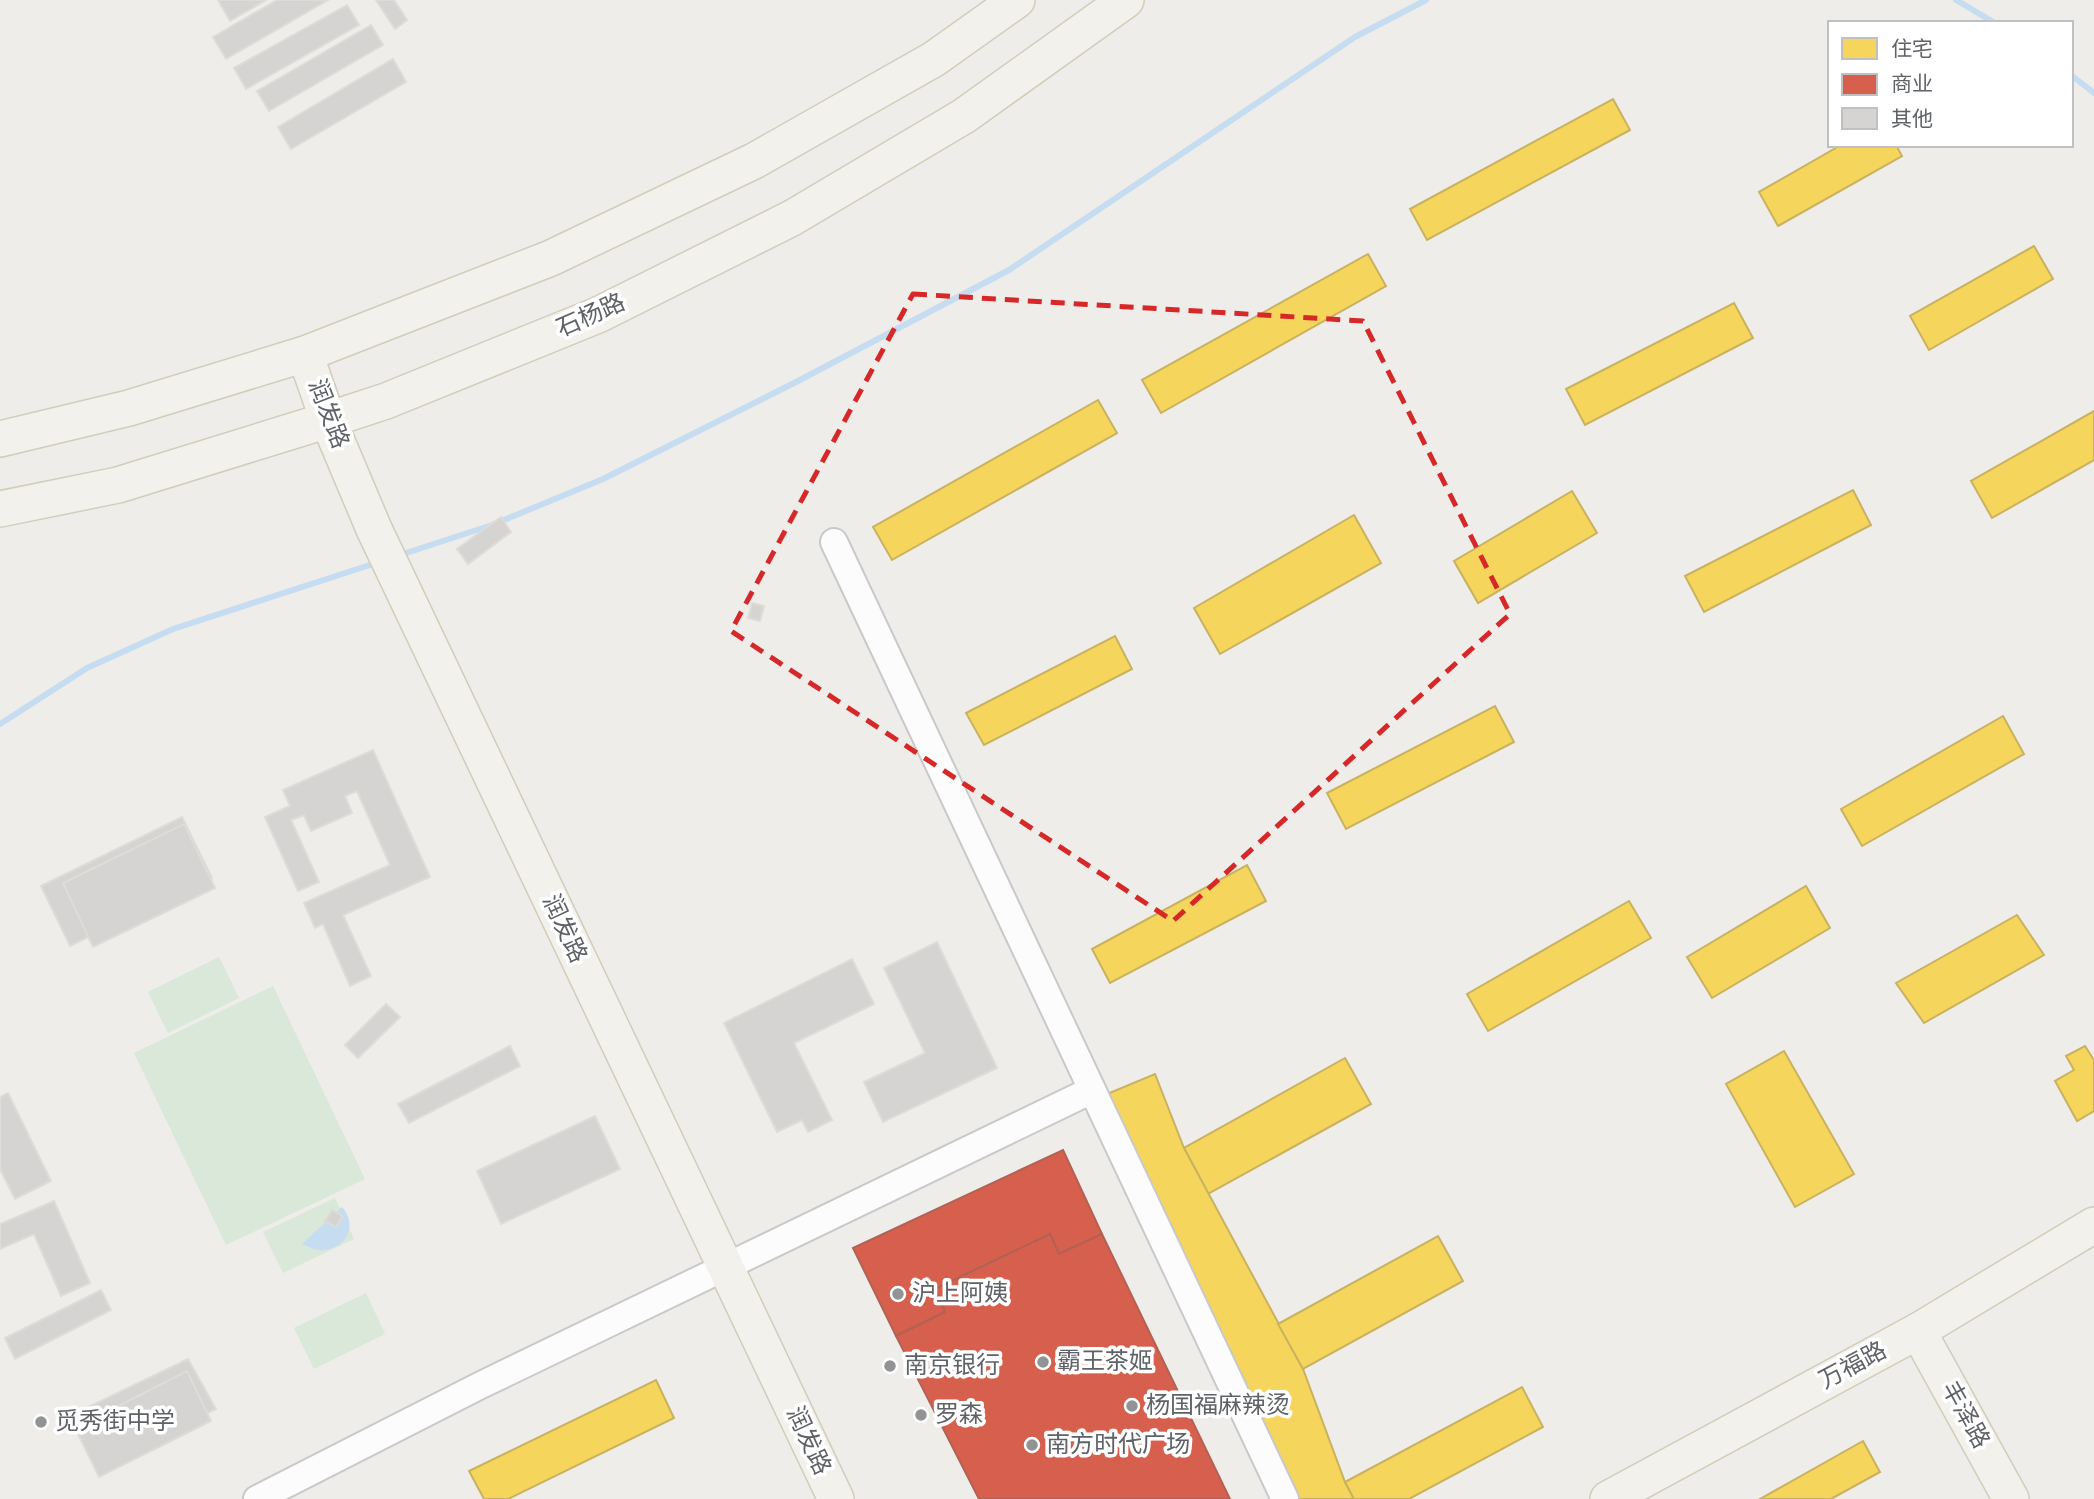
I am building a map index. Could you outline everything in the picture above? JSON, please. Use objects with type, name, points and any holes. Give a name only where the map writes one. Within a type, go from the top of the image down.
[{"type":"main road","points":[[0,439],[129,408],[305,354],[551,258],[754,161],[934,59],[1017,0]]},
{"type":"main road","name":"石杨路","points":[[0,509],[118,485],[328,420],[386,401],[598,315],[792,218],[964,116],[1126,0]]},
{"type":"main road","name":"润发路","points":[[305,354],[328,420],[374,530],[836,1499]]},
{"type":"main road","name":"万福路","points":[[1608,1499],[1918,1331],[2094,1224]]},
{"type":"main road","name":"丰泽路","points":[[1918,1331],[2011,1499]]},
{"type":"street","points":[[834,542],[1285,1499]]},
{"type":"street","points":[[257,1499],[481,1385],[1092,1090]]},
{"type":"highlighted area","points":[[913,294],[1363,321],[1510,614],[1173,921],[731,631]]},
{"type":"green space","points":[[219,957],[239,998],[168,1033],[148,992]]},
{"type":"green space","points":[[273,986],[365,1179],[226,1245],[134,1053]]},
{"type":"green space","points":[[335,1198],[354,1239],[283,1273],[263,1232]]},
{"type":"green space","points":[[366,1293],[385,1334],[314,1369],[294,1328]]},
{"type":"water","points":[[342,1207],[347,1214],[349,1228],[348,1234],[339,1245],[324,1250],[302,1244]]},
{"type":"building: 住宅","points":[[1613,99],[1630,130],[1427,240],[1410,209]]},
{"type":"building: 住宅","points":[[1838,147],[1897,147],[1902,156],[1778,226],[1759,192]]},
{"type":"building: 住宅","points":[[2034,246],[2053,279],[1929,350],[1910,316]]},
{"type":"building: 住宅","points":[[1368,254],[1386,286],[1161,413],[1142,380]]},
{"type":"building: 住宅","points":[[1734,303],[1753,338],[1585,425],[1566,389]]},
{"type":"building: 住宅","points":[[1098,400],[1117,433],[892,560],[873,527]]},
{"type":"building: 住宅","points":[[2094,411],[2094,460],[1992,518],[1971,481]]},
{"type":"building: 住宅","points":[[1853,490],[1871,525],[1704,612],[1685,576]]},
{"type":"building: 住宅","points":[[1572,491],[1597,533],[1478,603],[1454,561]]},
{"type":"building: 住宅","points":[[1354,515],[1381,563],[1220,654],[1194,608]]},
{"type":"building: 住宅","points":[[1115,636],[1132,669],[984,745],[966,713]]},
{"type":"building: 住宅","points":[[1495,706],[1514,742],[1346,829],[1327,793]]},
{"type":"building: 住宅","points":[[2003,716],[2024,754],[1862,846],[1841,809]]},
{"type":"building: 住宅","points":[[1247,865],[1266,901],[1110,983],[1092,949]]},
{"type":"building: 住宅","points":[[1806,886],[1830,928],[1712,998],[1687,957]]},
{"type":"building: 住宅","points":[[1629,901],[1651,938],[1488,1031],[1467,994]]},
{"type":"building: 住宅","points":[[2017,915],[2044,955],[1924,1023],[1896,983]]},
{"type":"building: 住宅","points":[[2085,1046],[2094,1060],[2094,1111],[2077,1121],[2055,1081],[2074,1070],[2066,1056]]},
{"type":"building: 住宅","points":[[1784,1051],[1854,1174],[1795,1207],[1726,1084]]},
{"type":"building: 住宅","points":[[1345,1058],[1371,1104],[1208,1194],[1184,1148]]},
{"type":"building: 住宅","points":[[1155,1074],[1184,1148],[1303,1369],[1345,1482],[1354,1499],[1289,1499],[1107,1094]]},
{"type":"building: 住宅","points":[[1438,1236],[1463,1281],[1303,1369],[1278,1324]]},
{"type":"building: 住宅","points":[[656,1380],[674,1418],[508,1499],[484,1499],[469,1471]]},
{"type":"building: 住宅","points":[[1522,1387],[1543,1427],[1409,1499],[1354,1499],[1345,1482]]},
{"type":"building: 住宅","points":[[1863,1441],[1880,1472],[1831,1499],[1760,1499]]},
{"type":"building: 商业","points":[[1063,1150],[1102,1234],[1059,1254],[1050,1234],[935,1289],[945,1312],[896,1336],[853,1248]]},
{"type":"building: 商业","points":[[1050,1234],[1059,1254],[1102,1234],[1230,1499],[979,1499],[896,1336],[945,1312],[935,1289]]},
{"type":"building: 其他","points":[[218,0],[266,0],[230,21]]},
{"type":"building: 其他","points":[[277,0],[328,0],[226,59],[213,37]]},
{"type":"building: 其他","points":[[376,0],[394,0],[407,20],[395,29]]},
{"type":"building: 其他","points":[[347,5],[359,25],[246,89],[234,68]]},
{"type":"building: 其他","points":[[371,25],[383,45],[269,111],[257,91]]},
{"type":"building: 其他","points":[[393,59],[406,82],[291,149],[278,127]]},
{"type":"building: 其他","points":[[501,517],[511,532],[468,564],[457,549]]},
{"type":"building: 其他","points":[[752,603],[764,606],[760,621],[748,618]]},
{"type":"building: 其他","points":[[373,750],[430,877],[343,915],[371,976],[350,986],[323,924],[315,928],[304,903],[390,865],[357,791],[345,796],[352,813],[311,831],[304,815],[291,820],[319,882],[298,891],[265,817],[290,806],[283,790]]},
{"type":"building: 其他","points":[[182,817],[212,878],[70,946],[41,886]]},
{"type":"building: 其他","points":[[184,824],[215,888],[93,947],[63,883]]},
{"type":"building: 其他","points":[[937,942],[997,1068],[883,1122],[864,1082],[925,1053],[884,968]]},
{"type":"building: 其他","points":[[852,959],[874,1004],[794,1043],[832,1120],[808,1132],[802,1120],[777,1132],[724,1023]]},
{"type":"building: 其他","points":[[386,1004],[400,1017],[358,1058],[345,1045]]},
{"type":"building: 其他","points":[[510,1046],[520,1066],[409,1123],[398,1104]]},
{"type":"building: 其他","points":[[8,1093],[51,1181],[15,1199],[0,1169],[0,1097]]},
{"type":"building: 其他","points":[[595,1116],[620,1169],[501,1224],[477,1171]]},
{"type":"building: 其他","points":[[54,1201],[90,1283],[61,1296],[34,1234],[0,1249],[0,1224]]},
{"type":"building: 其他","points":[[332,1210],[343,1216],[336,1227],[325,1221]]},
{"type":"building: 其他","points":[[101,1290],[111,1310],[15,1359],[5,1338]]},
{"type":"building: 其他","points":[[188,1359],[216,1409],[100,1465],[78,1412]]},
{"type":"building: 其他","points":[[187,1371],[211,1421],[99,1477],[75,1428]]},
{"type":"waterway","points":[[400,555],[492,525],[603,479],[798,381],[1009,270],[1355,37],[1426,0]]},
{"type":"waterway","points":[[1956,0],[1992,21]]},
{"type":"waterway","points":[[2073,77],[2094,93]]},
{"type":"waterway","points":[[0,724],[87,668],[173,629],[376,563]]},
{"type":"place","name":"沪上阿姨","points":[[898,1294]]},
{"type":"place","name":"霸王茶姬","points":[[1043,1362]]},
{"type":"place","name":"南京银行","points":[[890,1366]]},
{"type":"place","name":"杨国福麻辣烫","points":[[1132,1406]]},
{"type":"place","name":"罗森","points":[[921,1415]]},
{"type":"place","name":"觅秀街中学","points":[[41,1422]]},
{"type":"place","name":"南方时代广场","points":[[1032,1445]]}]
